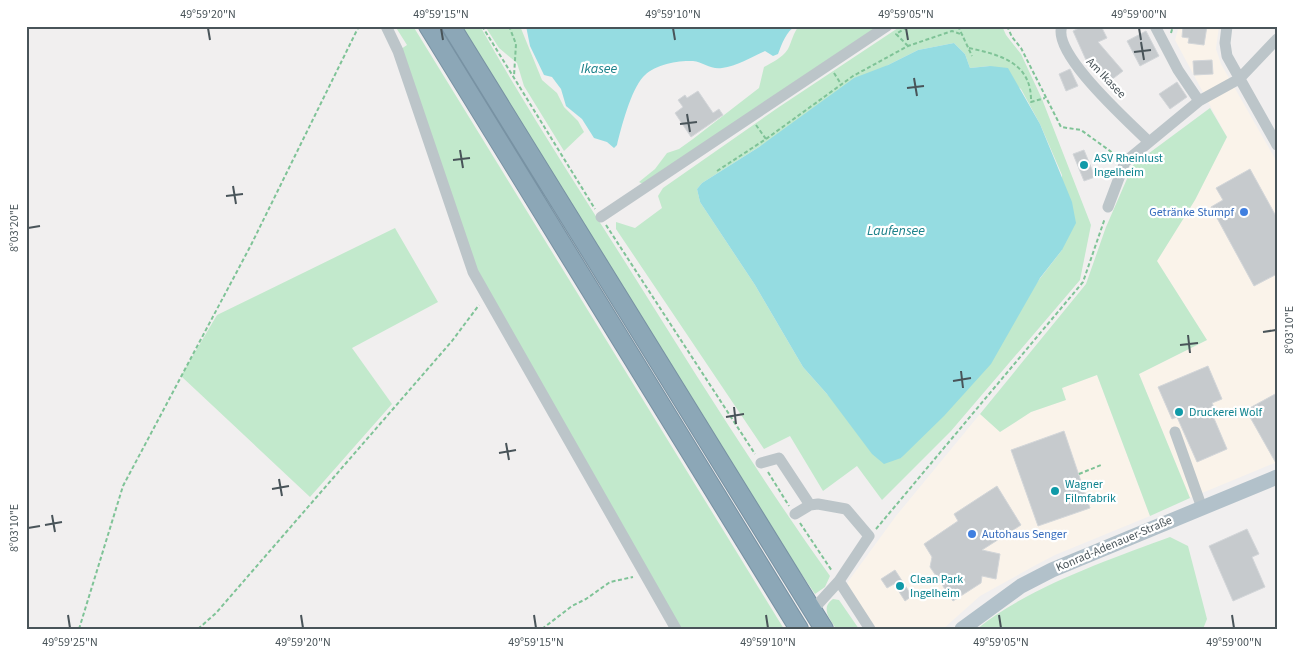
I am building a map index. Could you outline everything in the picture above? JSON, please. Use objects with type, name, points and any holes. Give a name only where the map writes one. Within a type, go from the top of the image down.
[{"type":"highway","points":[[428,26],[799,629]]},
{"type":"highway","points":[[451,26],[824,629]]},
{"type":"main road","name":"Konrad-Adenauer-Straße","points":[[962,629],[986,609],[1038,578],[1277,477]]},
{"type":"street","points":[[386,26],[398,51],[473,272],[486,298],[676,629]]},
{"type":"street","points":[[600,217],[887,26]]},
{"type":"street","name":"Am Ikasee","points":[[1062,26],[1061,36],[1075,65],[1148,141]]},
{"type":"street","points":[[1155,26],[1178,70],[1199,101]]},
{"type":"street","points":[[1228,26],[1225,50],[1239,79],[1277,145]]},
{"type":"street","points":[[1108,207],[1125,162],[1148,141],[1199,101],[1239,79],[1277,40]]},
{"type":"street","points":[[1175,432],[1202,508]]},
{"type":"street","points":[[761,463],[780,458],[810,505]]},
{"type":"street","points":[[795,514],[810,505],[818,504],[846,509],[869,536],[839,581],[819,603]]},
{"type":"street","points":[[839,581],[870,629]]},
{"type":"path","points":[[79,629],[123,486],[250,245],[359,26]]},
{"type":"path","points":[[482,26],[600,217],[839,581]]},
{"type":"path","points":[[509,26],[516,44],[514,76]]},
{"type":"path","points":[[908,46],[896,34],[909,26]]},
{"type":"path","points":[[958,26],[972,56]]},
{"type":"path","points":[[1007,26],[1012,37],[1021,48],[1061,127],[1081,130],[1118,157],[1115,163]]},
{"type":"path","points":[[718,171],[766,140],[853,76],[908,46],[952,31],[963,35]]},
{"type":"path","points":[[969,48],[993,53],[1019,66],[1030,85],[1031,102],[1046,98]]},
{"type":"path","points":[[834,72],[842,85]]},
{"type":"path","points":[[756,126],[766,140]]},
{"type":"path","points":[[869,536],[1083,282],[1108,207]]},
{"type":"path","points":[[198,629],[216,613],[395,408],[486,298]]},
{"type":"path","points":[[1079,474],[1101,465]]},
{"type":"path","points":[[542,629],[572,606],[586,599],[610,582],[628,580],[643,570]]},
{"type":"shaded area","points":[[1179,26],[1219,26],[1216,49],[1221,64],[1277,162],[1277,462],[1190,498],[1139,374],[1207,340],[1157,261],[1195,200],[1227,137],[1175,40]]},
{"type":"shaded area","points":[[1097,375],[1150,516],[1055,555],[1034,566],[980,596],[943,629],[875,629],[847,583],[896,516],[980,414],[1000,432],[1031,412],[1065,400],[1062,388]]},
{"type":"green space","points":[[395,26],[413,26],[784,629],[676,629],[485,298],[398,51],[407,45]]},
{"type":"green space","points":[[459,26],[480,26],[552,147],[701,383],[777,500],[830,576],[825,587],[815,594],[784,548]]},
{"type":"green space","points":[[485,26],[520,26],[542,80],[557,93],[564,107],[578,121],[584,132],[564,151],[524,86],[517,63],[499,48]]},
{"type":"green space","points":[[799,26],[881,26],[645,185],[639,182],[655,169],[667,153],[679,149],[759,88],[764,67],[777,60],[786,52]]},
{"type":"green space","points":[[901,26],[1002,26],[1006,35],[1021,54],[1042,99],[1091,225],[1080,280],[951,431],[882,500],[857,466],[823,491],[790,436],[764,449],[616,229],[616,222],[635,228],[662,208],[658,196],[663,188],[779,107]],"holes":[[[954,43],[965,54],[970,68],[990,66],[1021,89],[1040,124],[1062,175],[1062,250],[901,458],[827,394],[803,367],[755,285],[700,202],[697,189],[702,183],[888,65],[918,50]]]},
{"type":"green space","points":[[1210,108],[1227,137],[1195,200],[1157,261],[1207,340],[1139,374],[1190,498],[1150,516],[1097,375],[1062,388],[1066,400],[1031,412],[1000,432],[980,414],[1086,284],[1106,227],[1133,165]]},
{"type":"green space","points":[[395,228],[438,302],[352,348],[392,404],[310,497],[181,376],[217,315]]},
{"type":"green space","points":[[1170,537],[1188,546],[1207,619],[1203,629],[977,629],[997,614],[1044,588],[1096,565]]},
{"type":"green space","points":[[833,599],[839,600],[859,629],[836,629],[827,614],[827,606]]},
{"type":"water","name":"Ikasee","points":[[526,26],[796,26],[787,34],[778,54],[773,56],[765,51],[728,67],[718,68],[693,61],[680,61],[659,66],[647,73],[634,91],[617,145],[614,148],[607,142],[594,138],[582,119],[566,106],[561,89],[552,77],[544,75],[530,46]]},
{"type":"water","name":"Laufensee","points":[[954,43],[965,54],[970,68],[990,66],[1008,68],[1040,124],[1072,202],[1076,223],[1062,250],[1040,278],[991,364],[944,416],[901,458],[884,464],[872,454],[827,394],[803,367],[755,285],[700,202],[697,189],[702,183],[759,147],[854,78],[888,65],[918,50]]},
{"type":"building","points":[[1083,26],[1101,26],[1107,38],[1098,42],[1123,71],[1106,84],[1086,60],[1073,31]]},
{"type":"building","points":[[1183,26],[1207,26],[1204,45],[1188,43],[1189,38],[1182,37]]},
{"type":"building","points":[[1146,31],[1159,56],[1140,66],[1127,41]]},
{"type":"building","points":[[1212,60],[1213,74],[1194,75],[1193,61]]},
{"type":"building","points":[[1070,69],[1078,86],[1066,91],[1059,74]]},
{"type":"building","points":[[1177,82],[1187,97],[1170,109],[1159,94]]},
{"type":"building","points":[[698,91],[713,113],[719,109],[723,115],[691,137],[675,113],[683,107],[678,100],[685,95],[687,98]]},
{"type":"building","name":"ASV Rheinlust Ingelheim","points":[[1084,150],[1095,177],[1084,181],[1073,154]]},
{"type":"building","name":"Getränke Stumpf","points":[[1250,169],[1277,218],[1277,274],[1254,286],[1211,207],[1223,200],[1216,188]]},
{"type":"building","name":"Druckerei Wolf","points":[[1208,366],[1222,399],[1212,403],[1217,414],[1213,416],[1227,449],[1197,462],[1177,417],[1172,419],[1158,387]]},
{"type":"building","points":[[1277,393],[1277,465],[1246,410]]},
{"type":"building","name":"Wagner Filmfabrik","points":[[1064,431],[1090,508],[1038,526],[1011,450]]},
{"type":"building","name":"Autohaus Senger","points":[[997,486],[1021,525],[982,550],[1000,554],[996,579],[982,576],[981,583],[953,601],[930,567],[932,557],[924,544],[958,521],[954,514]]},
{"type":"building","points":[[1247,529],[1259,554],[1252,557],[1265,587],[1233,601],[1209,546]]},
{"type":"building","name":"Clean Park Ingelheim","points":[[895,570],[912,596],[905,601],[894,584],[887,588],[881,579]]},
{"type":"place","name":"ASV Rheinlust Ingelheim","points":[[1084,165]]},
{"type":"place","name":"Getränke Stumpf","points":[[1244,212]]},
{"type":"place","name":"Druckerei Wolf","points":[[1179,412]]},
{"type":"place","name":"Wagner Filmfabrik","points":[[1055,491]]},
{"type":"place","name":"Autohaus Senger","points":[[972,534]]},
{"type":"place","name":"Clean Park Ingelheim","points":[[900,586]]}]
